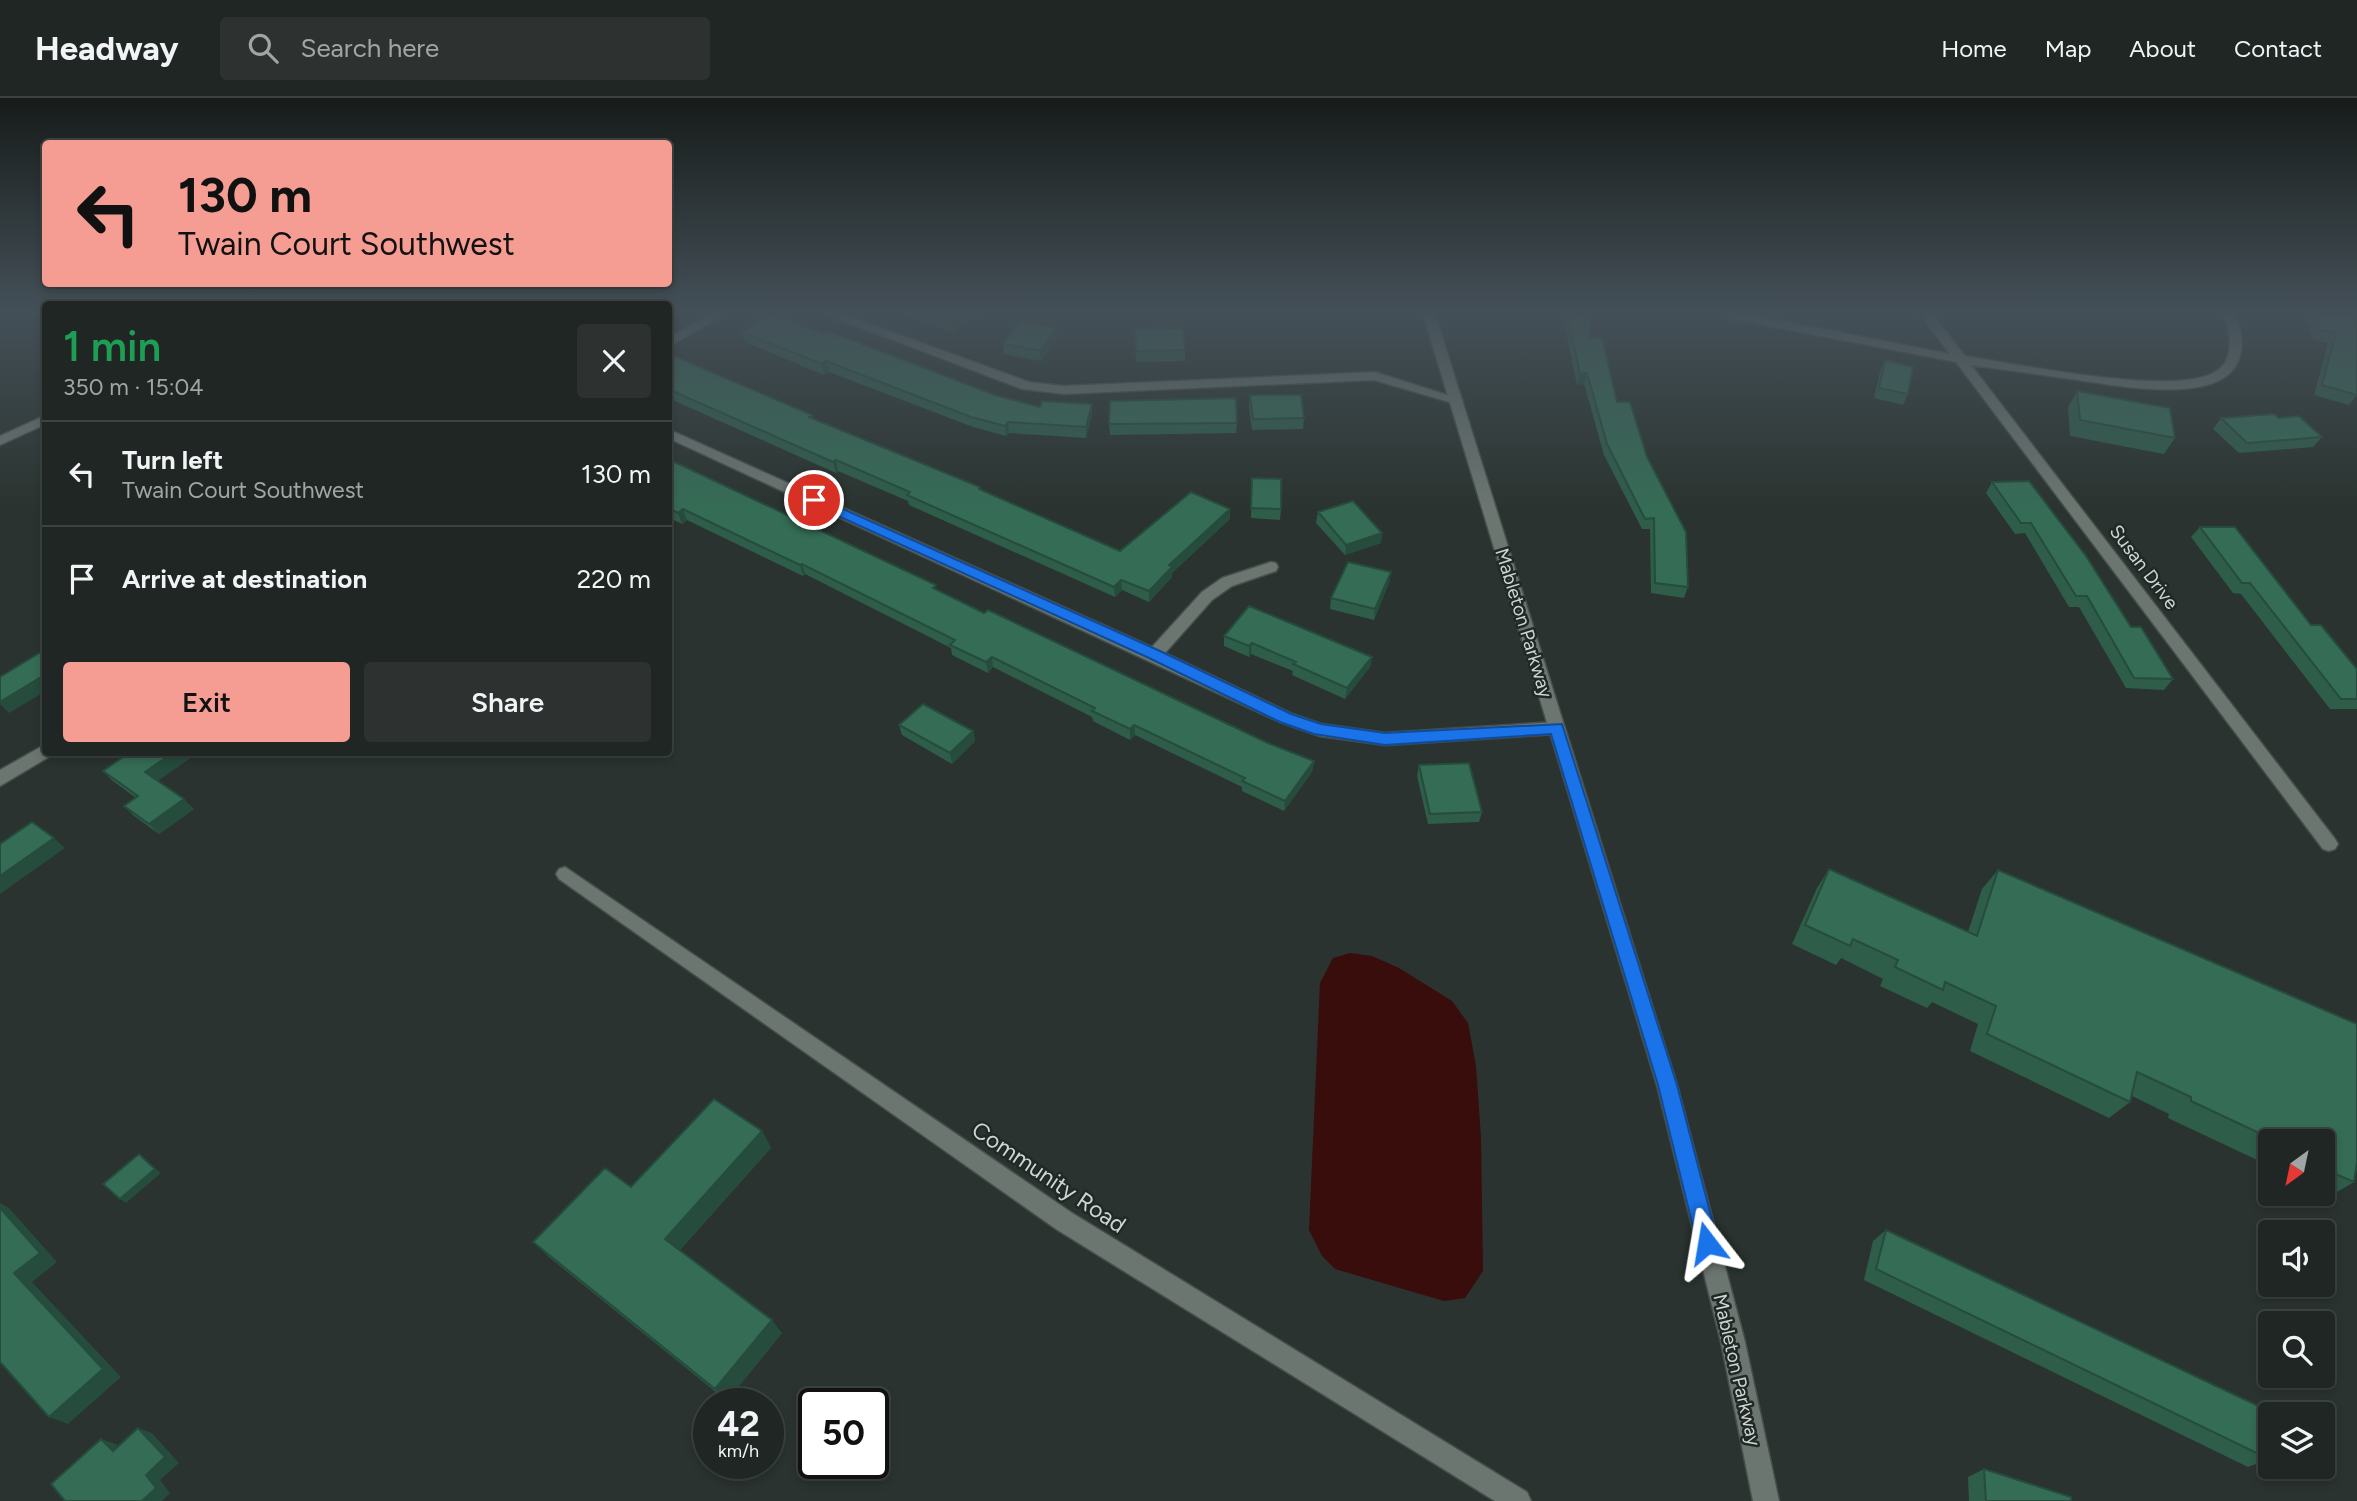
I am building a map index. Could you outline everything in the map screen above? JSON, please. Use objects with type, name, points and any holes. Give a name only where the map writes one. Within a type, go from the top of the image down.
[{"type":"street","points":[[1009,379],[1027,386],[1063,390],[1281,379]]},
{"type":"street","points":[[1394,379],[1456,400]]},
{"type":"street","name":"Mableton Parkway","points":[[1450,379],[1667,1085],[1733,1342],[1766,1501]]},
{"type":"street","name":"Susan Drive","points":[[1978,379],[2329,844]]},
{"type":"street","points":[[2101,379],[2154,387],[2202,383],[2210,379]]},
{"type":"street","points":[[0,441],[42,421]]},
{"type":"street","points":[[672,435],[1286,718],[1320,730],[1385,739],[1556,728]]},
{"type":"street","points":[[1154,655],[1207,596],[1227,582],[1271,567]]},
{"type":"street","points":[[0,779],[42,753]]},
{"type":"street","name":"Community Road","points":[[565,874],[1064,1222],[1518,1501]]},
{"type":"shaded area","points":[[1350,953],[1372,956],[1399,968],[1452,1001],[1468,1023],[1476,1066],[1481,1138],[1483,1271],[1465,1298],[1444,1301],[1335,1269],[1322,1256],[1309,1230],[1320,983],[1333,958]]},
{"type":"building","points":[[672,379],[729,379],[812,415],[809,417],[980,487],[979,489],[1120,551],[1191,492],[1230,509],[1169,565],[1172,567],[1149,591],[1121,580],[1114,587],[907,495],[910,492],[836,460],[833,462],[672,391]]},
{"type":"building","points":[[874,379],[954,379],[995,395],[1040,407],[1042,401],[1092,404],[1086,427],[1008,422],[1005,426],[971,417]]},
{"type":"building","points":[[1589,379],[1612,379],[1617,402],[1630,402],[1647,457],[1686,532],[1688,587],[1655,583],[1654,518],[1645,519],[1607,444]]},
{"type":"building","points":[[1881,379],[1911,379],[1908,394],[1879,388]]},
{"type":"building","points":[[2323,379],[2357,379],[2357,395],[2322,385]]},
{"type":"building","points":[[2077,391],[2170,408],[2175,438],[2080,420]]},
{"type":"building","points":[[1250,395],[1301,395],[1304,418],[1253,419]]},
{"type":"building","points":[[1236,398],[1237,423],[1109,424],[1110,401]]},
{"type":"building","points":[[2274,414],[2279,418],[2299,416],[2322,437],[2247,443],[2221,418]]},
{"type":"building","points":[[672,461],[936,585],[933,588],[984,613],[988,610],[1270,744],[1314,761],[1285,801],[1242,781],[1245,778],[1134,725],[1130,729],[1092,711],[1095,708],[992,657],[986,662],[950,645],[955,640],[802,564],[683,509],[678,513],[672,510]]},
{"type":"building","points":[[1252,478],[1281,479],[1281,509],[1251,508]]},
{"type":"building","points":[[2029,481],[2086,556],[2131,627],[2141,627],[2173,679],[2134,678],[2087,596],[2076,596],[2031,523],[2021,523],[1992,482]]},
{"type":"building","points":[[1353,501],[1382,533],[1346,545],[1318,512]]},
{"type":"building","points":[[2200,527],[2235,527],[2311,625],[2321,625],[2357,669],[2357,699],[2341,699],[2250,583],[2242,583]]},
{"type":"building","points":[[1348,562],[1391,572],[1375,609],[1331,598]]},
{"type":"building","points":[[1249,606],[1372,657],[1347,688],[1252,643],[1249,646],[1224,636]]},
{"type":"building","points":[[42,651],[42,676],[0,702],[0,677]]},
{"type":"building","points":[[923,704],[973,731],[950,753],[899,725]]},
{"type":"building","points":[[124,756],[168,756],[145,772],[184,799],[149,824],[124,806],[138,796],[103,771]]},
{"type":"building","points":[[1469,763],[1482,812],[1430,814],[1419,765]]},
{"type":"building","points":[[32,822],[54,838],[0,876],[0,844]]},
{"type":"building","points":[[1829,869],[1977,936],[1998,870],[2357,1024],[2357,1162],[2354,1182],[2335,1174],[2335,1129],[2258,1129],[2258,1133],[2137,1072],[2130,1102],[1987,1034],[1996,1006],[1945,982],[1943,990],[1895,967],[1898,960],[1853,939],[1850,946],[1805,925]]},
{"type":"building","points":[[714,1099],[762,1131],[665,1239],[772,1320],[716,1388],[533,1242],[605,1168],[631,1187]]},
{"type":"building","points":[[139,1154],[155,1169],[120,1199],[103,1184]]},
{"type":"building","points":[[0,1208],[40,1253],[14,1273],[103,1369],[49,1417],[0,1362]]},
{"type":"building","points":[[1886,1230],[2258,1406],[2258,1454],[1876,1269]]},
{"type":"building","points":[[138,1428],[165,1457],[146,1475],[156,1488],[142,1501],[65,1501],[51,1484],[101,1439],[113,1451]]},
{"type":"building","points":[[1984,1469],[2071,1497],[2071,1501],[1986,1501]]},
{"type":"route","points":[[814,500],[1286,718],[1320,730],[1385,739],[1556,728],[1667,1085],[1707,1243]]}]
